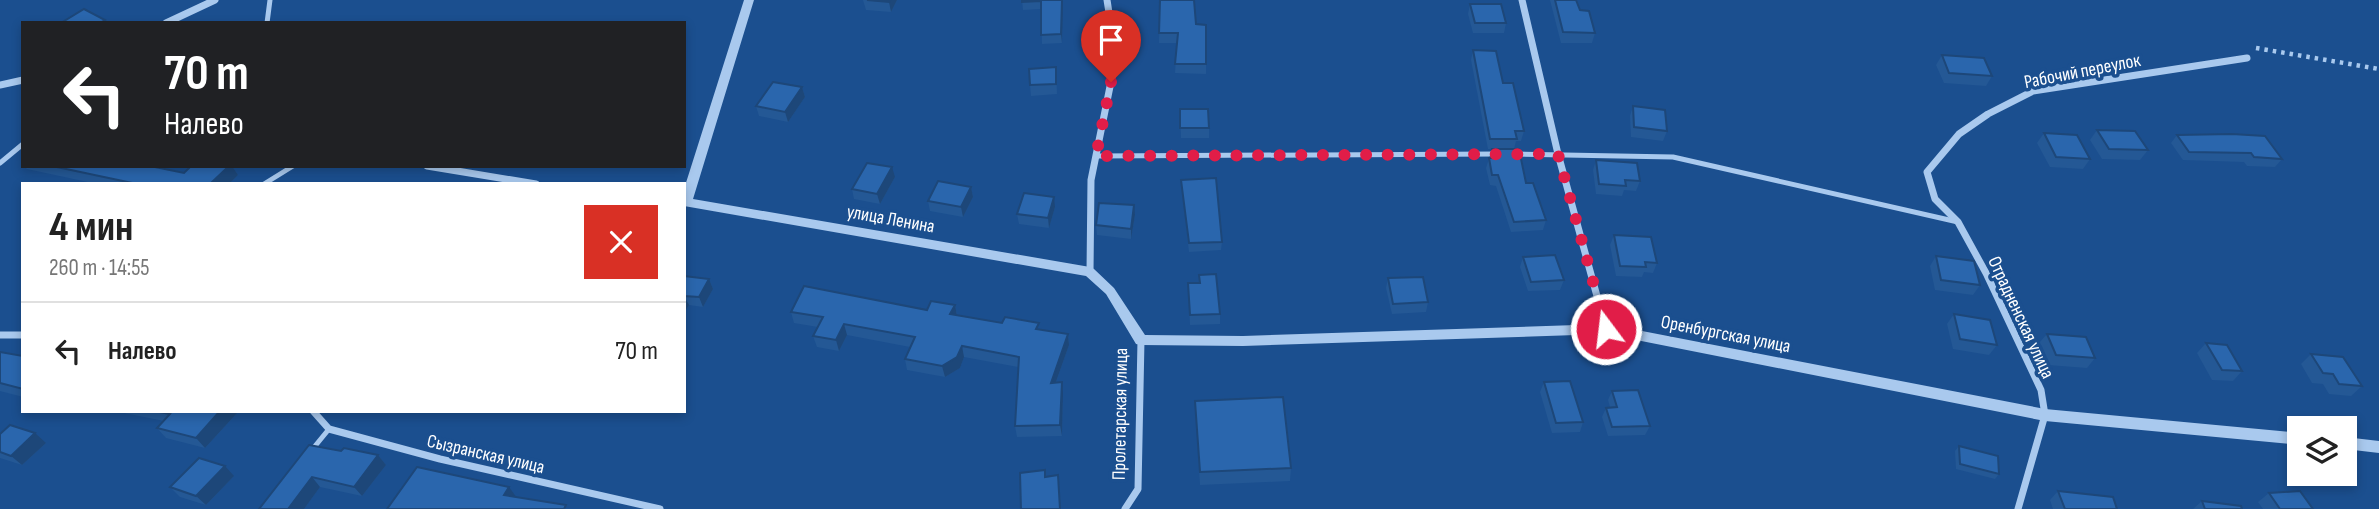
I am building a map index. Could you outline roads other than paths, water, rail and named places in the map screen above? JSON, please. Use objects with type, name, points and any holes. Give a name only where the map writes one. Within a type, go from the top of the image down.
[{"type":"street","points":[[170,21],[215,0]]},
{"type":"street","points":[[686,199],[749,0]]},
{"type":"street","points":[[1090,272],[1091,180],[1116,57],[1107,0]]},
{"type":"street","points":[[1522,0],[1558,154],[1606,329]]},
{"type":"street","name":"Рабочий переулок","points":[[1958,222],[1936,199],[1927,172],[1936,153],[1951,139],[2011,101],[2033,91],[2247,58]]},
{"type":"street","points":[[0,85],[21,80]]},
{"type":"street","points":[[437,168],[511,182]]},
{"type":"street","name":"улица Ленина","points":[[686,202],[1090,272]]},
{"type":"street","name":"Отрадненская улица","points":[[1958,222],[1986,273],[2041,390],[2045,415],[2018,509]]},
{"type":"street","name":"Пролетарская улица","points":[[1090,272],[1110,291],[1141,340],[1138,489],[1125,509]]},
{"type":"street","name":"Оренбургская улица","points":[[1141,340],[1243,341],[1606,329],[2045,415],[2287,438]]},
{"type":"street","points":[[0,335],[21,335]]},
{"type":"street","points":[[315,413],[329,429]]},
{"type":"street","name":"Сызранская улица","points":[[329,429],[440,459],[660,509]]},
{"type":"street","points":[[2357,444],[2379,447]]},
{"type":"lane","points":[[267,21],[270,0]]},
{"type":"lane","points":[[0,163],[21,146]]},
{"type":"lane","points":[[1096,156],[1558,154],[1674,157],[1958,222]]},
{"type":"lane","points":[[267,182],[290,168]]},
{"type":"lane","points":[[305,459],[329,429]]}]
